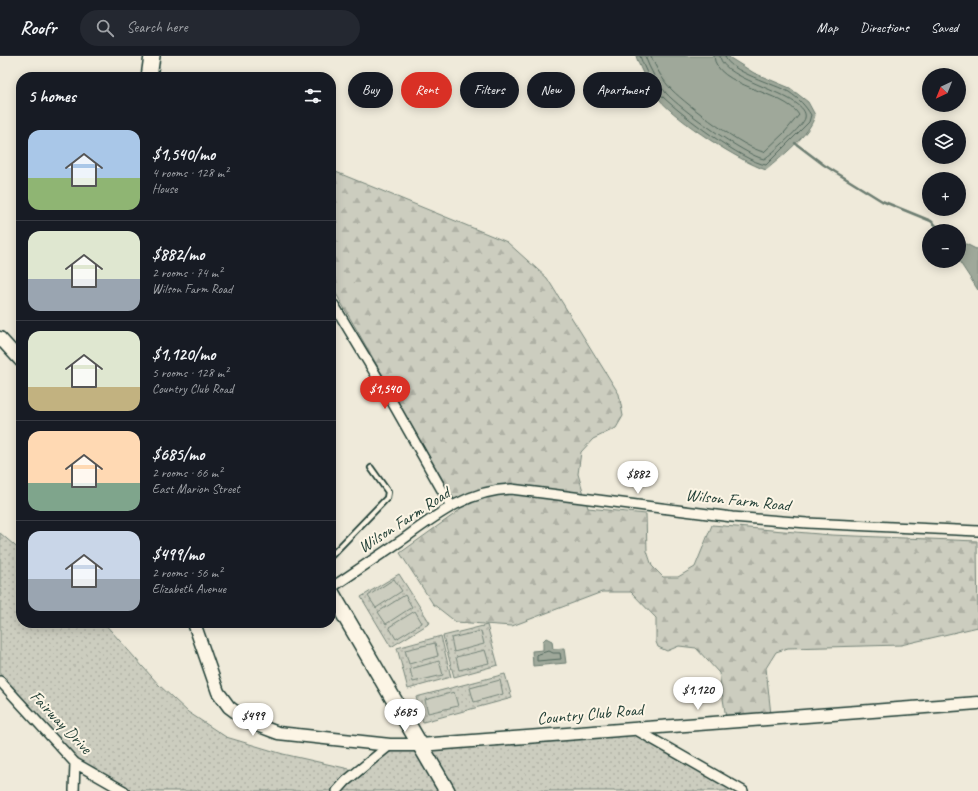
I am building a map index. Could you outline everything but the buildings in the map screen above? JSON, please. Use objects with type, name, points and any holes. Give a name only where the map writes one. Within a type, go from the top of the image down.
[{"type":"main road","points":[[150,72],[152,56]]},
{"type":"main road","points":[[336,601],[448,791]]},
{"type":"street","points":[[336,308],[392,400],[451,506]]},
{"type":"street","points":[[0,338],[16,356]]},
{"type":"street","name":"Wilson Farm Road","points":[[336,585],[451,506],[480,494],[510,489],[732,517],[807,523],[978,532]]},
{"type":"street","name":"Country Club Road","points":[[196,628],[218,692],[229,707],[249,722],[278,733],[390,745],[420,745],[978,703]]},
{"type":"street","name":"Fairway Drive","points":[[0,681],[75,763],[124,791]]},
{"type":"street","points":[[632,728],[743,791]]},
{"type":"street","points":[[337,791],[346,781],[390,745]]},
{"type":"street","points":[[74,791],[75,763]]},
{"type":"lane","points":[[336,551],[387,498],[388,492],[371,468]]},
{"type":"green space","points":[[336,172],[507,242],[547,278],[619,394],[623,416],[616,428],[593,439],[581,452],[578,474],[588,508],[646,514],[647,551],[652,566],[663,577],[678,577],[695,567],[712,525],[831,535],[977,541],[978,627],[901,645],[788,648],[776,652],[766,668],[771,715],[726,718],[719,673],[696,648],[679,646],[667,651],[658,647],[656,642],[656,618],[631,592],[602,592],[512,626],[456,622],[433,604],[400,553],[460,510],[336,294]]},
{"type":"green space","points":[[0,533],[16,547],[16,628],[108,628],[159,685],[188,712],[226,737],[283,754],[358,771],[390,745],[632,728],[743,791],[126,791],[84,769],[0,681]]},
{"type":"green space","points":[[399,574],[430,623],[391,647],[361,597]]},
{"type":"green space","points":[[394,579],[402,591],[376,608],[368,596]]},
{"type":"green space","points":[[405,595],[412,607],[386,624],[378,612]]},
{"type":"green space","points":[[415,611],[422,623],[396,639],[389,627]]},
{"type":"green space","points":[[487,625],[498,665],[454,677],[443,636]]},
{"type":"green space","points":[[481,631],[484,644],[454,652],[451,638]]},
{"type":"green space","points":[[441,636],[451,677],[408,689],[397,648]]},
{"type":"green space","points":[[435,643],[438,656],[409,664],[405,650]]},
{"type":"green space","points":[[485,650],[489,663],[459,670],[456,657]]},
{"type":"green space","points":[[439,661],[443,675],[413,682],[410,669]]},
{"type":"green space","points":[[505,674],[512,698],[423,722],[416,697]]},
{"type":"green space","points":[[500,680],[503,694],[474,702],[470,688]]},
{"type":"green space","points":[[454,692],[458,706],[428,713],[425,700]]},
{"type":"water","points":[[636,56],[727,56],[754,73],[790,88],[808,102],[815,115],[808,130],[802,137],[766,170],[725,149],[680,118],[662,102],[662,72],[642,72]]},
{"type":"water","points":[[966,244],[978,250],[978,290],[964,268],[966,268]]},
{"type":"water","points":[[546,638],[552,641],[553,649],[564,648],[566,663],[533,666],[532,651],[543,650],[543,641]]},
{"type":"waterway","points":[[795,143],[824,165],[882,201],[931,221],[934,224]]}]
